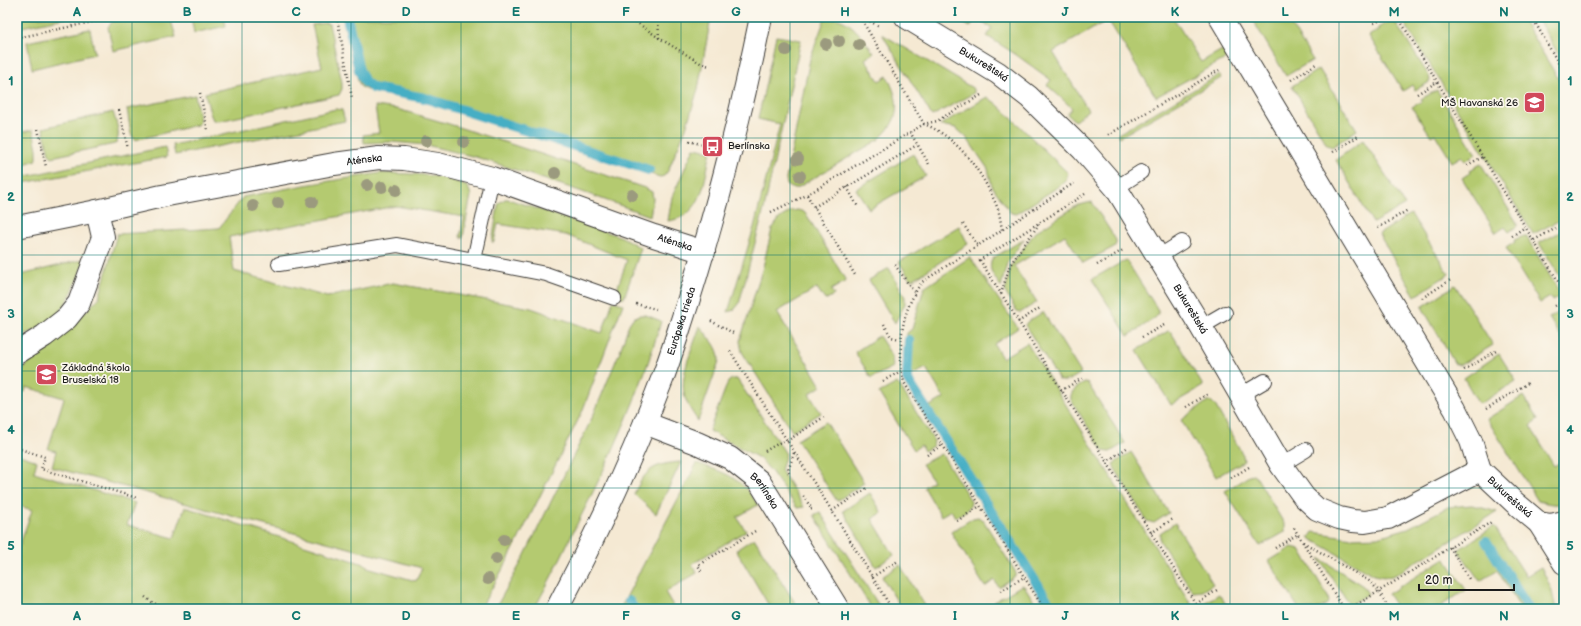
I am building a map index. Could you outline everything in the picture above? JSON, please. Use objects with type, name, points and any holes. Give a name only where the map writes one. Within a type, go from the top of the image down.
[{"type":"street","name":"Európska trieda","points":[[557,609],[611,500],[645,423],[664,375],[704,252],[733,143],[761,17]]},
{"type":"street","name":"Bukureštská","points":[[906,17],[998,74],[1029,97],[1076,143],[1116,188],[1201,327],[1281,465],[1304,497],[1317,509],[1339,518],[1365,522],[1388,518],[1480,470]]},
{"type":"street","name":"Bukureštská","points":[[1220,17],[1455,409],[1471,441],[1480,470],[1539,523],[1551,525],[1564,522]]},
{"type":"street","name":"Aténska","points":[[17,227],[97,211],[170,194],[334,164],[379,158],[422,161],[492,178],[654,236],[704,252]]},
{"type":"street","points":[[17,353],[44,336],[67,318],[79,302],[103,237],[97,211]]},
{"type":"street","name":"Berlínska","points":[[645,423],[730,458],[740,464],[759,481],[838,609]]},
{"type":"street","points":[[1539,523],[1564,563]]},
{"type":"lane","points":[[1116,188],[1142,172]]},
{"type":"lane","points":[[474,260],[492,178]]},
{"type":"lane","points":[[1158,256],[1182,242]]},
{"type":"lane","points":[[279,264],[397,245],[546,274],[614,298]]},
{"type":"lane","points":[[1201,327],[1225,313]]},
{"type":"lane","points":[[1241,395],[1265,381]]},
{"type":"lane","points":[[1281,465],[1306,450]]},
{"type":"path","points":[[17,38],[115,17]]},
{"type":"path","points":[[297,20],[307,17]]},
{"type":"path","points":[[338,17],[352,98]]},
{"type":"path","points":[[629,17],[659,38],[702,64],[710,66]]},
{"type":"path","points":[[658,17],[659,38]]},
{"type":"path","points":[[860,17],[924,124],[934,128],[961,149],[974,166],[998,210],[1002,231]]},
{"type":"path","points":[[1374,23],[1387,17]]},
{"type":"path","points":[[1398,17],[1564,291]]},
{"type":"path","points":[[1532,17],[1564,73]]},
{"type":"path","points":[[1289,81],[1316,64]]},
{"type":"path","points":[[1076,143],[1225,66]]},
{"type":"path","points":[[1417,94],[1437,82]]},
{"type":"path","points":[[200,93],[208,131]]},
{"type":"path","points":[[771,212],[807,195],[910,132],[924,124],[937,120],[976,98]]},
{"type":"path","points":[[119,110],[128,149]]},
{"type":"path","points":[[38,129],[46,167]]},
{"type":"path","points":[[910,132],[929,164]]},
{"type":"path","points":[[1332,153],[1360,135]]},
{"type":"path","points":[[689,141],[707,145]]},
{"type":"path","points":[[814,207],[917,145]]},
{"type":"path","points":[[1467,165],[1482,157]]},
{"type":"path","points":[[1044,609],[905,384],[901,371],[900,338],[904,320],[914,292],[922,282],[1076,182]]},
{"type":"path","points":[[847,187],[858,207]]},
{"type":"path","points":[[1090,190],[980,260],[1199,609]]},
{"type":"path","points":[[807,195],[855,275]]},
{"type":"path","points":[[1376,229],[1408,210]]},
{"type":"path","points":[[1001,295],[1010,265],[1041,222]]},
{"type":"path","points":[[963,224],[978,246]]},
{"type":"path","points":[[1534,240],[1564,224]]},
{"type":"path","points":[[1512,236],[1525,227]]},
{"type":"path","points":[[1097,265],[1127,248]]},
{"type":"path","points":[[894,265],[914,292]]},
{"type":"path","points":[[1417,300],[1452,279]]},
{"type":"path","points":[[1555,306],[1564,301]]},
{"type":"path","points":[[630,303],[657,309]]},
{"type":"path","points":[[1018,322],[1040,308]]},
{"type":"path","points":[[709,321],[735,334]]},
{"type":"path","points":[[1142,337],[1170,322]]},
{"type":"path","points":[[884,324],[891,337],[900,338]]},
{"type":"path","points":[[730,351],[832,511],[892,609]]},
{"type":"path","points":[[1460,373],[1496,351]]},
{"type":"path","points":[[883,381],[901,371]]},
{"type":"path","points":[[1061,391],[1084,377]]},
{"type":"path","points":[[1483,411],[1528,384]]},
{"type":"path","points":[[1186,407],[1213,392]]},
{"type":"path","points":[[787,441],[824,417]]},
{"type":"path","points":[[927,455],[942,445]]},
{"type":"path","points":[[17,448],[45,457],[41,469],[136,498]]},
{"type":"path","points":[[1106,462],[1128,448]]},
{"type":"path","points":[[792,478],[788,471],[794,453]]},
{"type":"path","points":[[1231,478],[1254,464]]},
{"type":"path","points":[[832,511],[867,488]]},
{"type":"path","points":[[957,521],[980,506]]},
{"type":"path","points":[[701,571],[698,566],[768,524],[783,518]]},
{"type":"path","points":[[1151,533],[1173,519]]},
{"type":"path","points":[[1275,548],[1298,534]]},
{"type":"path","points":[[1303,542],[1369,581],[1379,591],[1389,609]]},
{"type":"path","points":[[1450,548],[1468,579]]},
{"type":"path","points":[[872,577],[898,561]]},
{"type":"path","points":[[1001,591],[1024,577]]},
{"type":"path","points":[[1196,604],[1217,590]]},
{"type":"path","points":[[1350,609],[1379,591]]},
{"type":"path","points":[[145,597],[153,603],[171,609]]},
{"type":"path","points":[[1333,609],[1341,605]]},
{"type":"green space","points":[[17,17],[69,17],[17,28]]},
{"type":"green space","points":[[136,17],[170,17],[176,37],[113,51],[108,27],[112,22]]},
{"type":"green space","points":[[191,17],[224,17],[226,26],[194,33]]},
{"type":"green space","points":[[345,17],[711,17],[698,89],[686,128],[668,171],[664,176],[660,177],[425,101],[392,93],[367,90],[361,87],[358,81]]},
{"type":"green space","points":[[830,17],[845,22],[856,30],[874,53],[865,59],[879,81],[887,76],[895,94],[895,118],[886,132],[878,140],[797,188],[791,188],[787,185],[786,179],[810,59],[824,21],[826,18]]},
{"type":"green space","points":[[954,17],[1173,17],[1201,62],[1222,50],[1227,58],[1156,97],[1108,20],[1053,52],[1088,110],[1075,121],[1067,114],[1072,108],[1047,85],[1051,80],[987,36],[992,28],[975,19],[970,27]]},
{"type":"green space","points":[[1251,17],[1286,17],[1313,60],[1286,76]]},
{"type":"green space","points":[[1401,17],[1521,17],[1564,88],[1564,218],[1533,234]]},
{"type":"green space","points":[[1546,17],[1564,17],[1564,64],[1539,21]]},
{"type":"green space","points":[[1393,19],[1429,76],[1430,80],[1428,83],[1415,90],[1412,85],[1403,91],[1369,36],[1378,30],[1378,28]]},
{"type":"green space","points":[[325,23],[329,24],[342,82],[342,89],[339,95],[219,121],[213,120],[205,93],[322,67],[312,25]]},
{"type":"green space","points":[[90,29],[95,54],[32,69],[27,42]]},
{"type":"green space","points":[[882,34],[974,89],[974,93],[932,116]]},
{"type":"green space","points":[[776,36],[801,40],[764,209],[739,304],[734,310],[728,312],[754,227],[780,124],[758,119]]},
{"type":"green space","points":[[1319,69],[1357,130],[1332,147],[1327,145],[1292,86]]},
{"type":"green space","points":[[1219,75],[1221,78],[1120,137],[1118,134]]},
{"type":"green space","points":[[1437,90],[1476,154],[1465,161],[1462,156],[1452,162],[1435,134],[1431,136],[1412,107],[1422,101],[1421,99]]},
{"type":"green space","points":[[195,95],[200,122],[197,125],[135,140],[131,134],[127,109]]},
{"type":"green space","points":[[987,97],[997,104],[1068,173],[1066,180],[1061,185],[1016,214],[1011,213],[992,186],[988,169],[966,137],[956,128],[940,125]]},
{"type":"green space","points":[[375,106],[397,109],[449,124],[645,188],[652,192],[653,199],[650,216],[476,157],[426,145],[392,142],[364,143],[363,135],[379,133]]},
{"type":"green space","points":[[336,109],[342,110],[345,121],[175,155],[173,145]]},
{"type":"green space","points":[[113,112],[118,133],[115,144],[52,157],[49,154],[43,128]]},
{"type":"green space","points":[[33,130],[37,149],[37,159],[17,166],[17,133]]},
{"type":"green space","points":[[1363,140],[1405,205],[1373,223],[1336,160]]},
{"type":"green space","points":[[165,147],[167,157],[17,184],[17,178]]},
{"type":"green space","points":[[694,148],[711,151],[704,185],[696,205],[689,212],[680,218],[668,221],[672,197]]},
{"type":"green space","points":[[913,154],[926,176],[869,209],[856,189]]},
{"type":"green space","points":[[1481,164],[1517,223],[1517,226],[1509,232],[1505,227],[1496,233],[1462,178],[1471,172],[1470,170]]},
{"type":"green space","points":[[381,173],[425,175],[458,182],[468,187],[471,195],[463,237],[460,237],[464,217],[396,206],[229,237],[234,271],[327,297],[393,283],[531,308],[602,333],[613,301],[623,304],[582,412],[509,558],[480,609],[17,609],[17,553],[32,510],[17,505],[17,454],[37,461],[34,472],[135,503],[127,525],[174,538],[185,507],[367,565],[367,567],[416,581],[422,568],[52,467],[56,451],[48,449],[64,398],[26,387],[25,392],[19,391],[17,396],[17,377],[28,363],[67,329],[99,298],[117,234],[219,228],[243,197]]},
{"type":"green space","points":[[505,199],[622,237],[641,248],[624,298],[615,295],[627,260],[566,235],[498,224],[494,242],[492,242],[498,206],[499,203]]},
{"type":"green space","points":[[1092,202],[1116,240],[1114,247],[1083,263],[1065,235],[1014,266],[1037,302],[1020,313],[1017,312],[1005,292],[1011,266],[1035,232],[1078,205]]},
{"type":"green space","points":[[798,210],[804,212],[808,217],[846,281],[831,290],[834,295],[825,300],[817,288],[777,312],[821,386],[809,394],[821,413],[792,431],[742,352],[740,341],[763,267],[772,229],[780,218],[791,211]]},
{"type":"green space","points":[[1411,214],[1449,274],[1415,296],[1379,234]]},
{"type":"green space","points":[[959,226],[968,244],[914,279],[910,279],[899,262]]},
{"type":"green space","points":[[1564,230],[1564,283],[1539,243]]},
{"type":"green space","points":[[1526,236],[1559,291],[1559,297],[1552,301],[1550,297],[1540,303],[1506,248],[1515,242],[1514,240]]},
{"type":"green space","points":[[1024,239],[1007,263],[1001,287],[991,269],[991,262],[993,258]]},
{"type":"green space","points":[[970,257],[1018,328],[994,344],[1002,358],[1027,343],[1194,609],[1049,609],[925,409],[944,398],[926,368],[906,378],[907,333],[912,329],[924,288]]},
{"type":"green space","points":[[85,259],[69,297],[62,309],[54,318],[44,326],[32,332],[17,335],[17,276]]},
{"type":"green space","points":[[1126,260],[1158,310],[1158,315],[1155,318],[1128,336],[1092,279]]},
{"type":"green space","points":[[889,268],[905,297],[905,304],[895,323],[869,280]]},
{"type":"green space","points":[[1455,285],[1493,345],[1460,365],[1455,364],[1422,307]]},
{"type":"green space","points":[[1564,307],[1564,342],[1549,318]]},
{"type":"green space","points":[[1043,312],[1081,373],[1067,381],[1059,380],[1025,325],[1027,322]]},
{"type":"green space","points":[[640,315],[646,315],[661,321],[634,400],[600,478],[534,609],[495,609],[522,561],[593,416],[620,351],[629,324],[633,318]]},
{"type":"green space","points":[[700,326],[716,347],[719,361],[698,421],[686,401],[683,385],[686,368]]},
{"type":"green space","points":[[1168,331],[1171,332],[1203,386],[1171,405],[1137,350]]},
{"type":"green space","points":[[879,336],[892,356],[893,367],[871,378],[855,352]]},
{"type":"green space","points":[[1499,354],[1516,381],[1480,404],[1464,378]]},
{"type":"green space","points":[[732,379],[737,379],[786,454],[781,470],[804,507],[797,508],[771,471],[759,458],[709,431],[728,382]]},
{"type":"green space","points":[[1087,382],[1125,443],[1110,452],[1103,451],[1071,400],[1073,391]]},
{"type":"green space","points":[[897,383],[934,441],[933,446],[924,451],[921,445],[914,450],[879,393]]},
{"type":"green space","points":[[1523,396],[1538,420],[1530,426],[1554,466],[1564,460],[1564,503],[1555,504],[1538,501],[1487,419]]},
{"type":"green space","points":[[1208,401],[1215,405],[1243,455],[1244,461],[1216,477],[1181,420]]},
{"type":"green space","points":[[826,422],[864,483],[837,501],[797,440]]},
{"type":"green space","points":[[1131,452],[1169,513],[1154,523],[1147,521],[1113,464]]},
{"type":"green space","points":[[941,454],[971,501],[968,509],[955,517],[951,510],[941,516],[924,487],[933,481],[922,464]]},
{"type":"green space","points":[[681,462],[656,514],[634,494],[642,479],[652,469],[664,464]]},
{"type":"green space","points":[[697,463],[732,477],[751,495],[758,505],[737,517],[746,531],[692,564],[697,573],[665,592],[675,609],[620,609]]},
{"type":"green space","points":[[1253,475],[1257,478],[1285,525],[1285,532],[1260,546],[1225,491]]},
{"type":"green space","points":[[870,493],[882,513],[872,519],[894,555],[876,567],[843,511]]},
{"type":"green space","points":[[1472,505],[1497,512],[1395,575],[1389,577],[1372,574],[1309,538],[1313,532],[1352,538],[1378,537],[1408,528],[1448,507]]},
{"type":"green space","points":[[820,512],[881,609],[872,609],[814,515]]},
{"type":"green space","points":[[978,517],[983,520],[1016,574],[1013,578],[999,587],[994,580],[985,587],[951,532],[973,518]]},
{"type":"green space","points":[[1175,523],[1213,584],[1202,591],[1193,592],[1160,541],[1160,533]]},
{"type":"green space","points":[[1494,526],[1526,576],[1541,567],[1551,588],[1556,609],[1521,609],[1497,570],[1480,581],[1458,550]]},
{"type":"green space","points":[[754,538],[799,609],[771,609],[736,550]]},
{"type":"green space","points":[[1292,547],[1300,549],[1328,597],[1329,602],[1323,607],[1315,609],[1299,609],[1269,561]]},
{"type":"green space","points":[[1319,558],[1363,586],[1368,594],[1350,605]]},
{"type":"green space","points":[[1445,558],[1466,590],[1436,609],[1398,609],[1388,594]]},
{"type":"green space","points":[[900,565],[927,609],[902,609],[882,577]]},
{"type":"green space","points":[[1022,585],[1025,587],[1039,609],[999,609],[994,602]]},
{"type":"green space","points":[[1219,594],[1229,609],[1204,609],[1203,604]]},
{"type":"waterway","points":[[347,17],[359,70],[365,82],[373,88],[425,98],[649,170]]},
{"type":"waterway","points":[[909,340],[907,379],[1053,609]]},
{"type":"waterway","points":[[1486,541],[1529,609]]},
{"type":"waterway","points":[[629,601],[634,609]]},
{"type":"place","name":"MŠ Havanská 26","points":[[1534,103]]},
{"type":"place","name":"Berlínska","points":[[712,146]]},
{"type":"place","name":"Základná škola Bruselská 18","points":[[47,374]]}]
